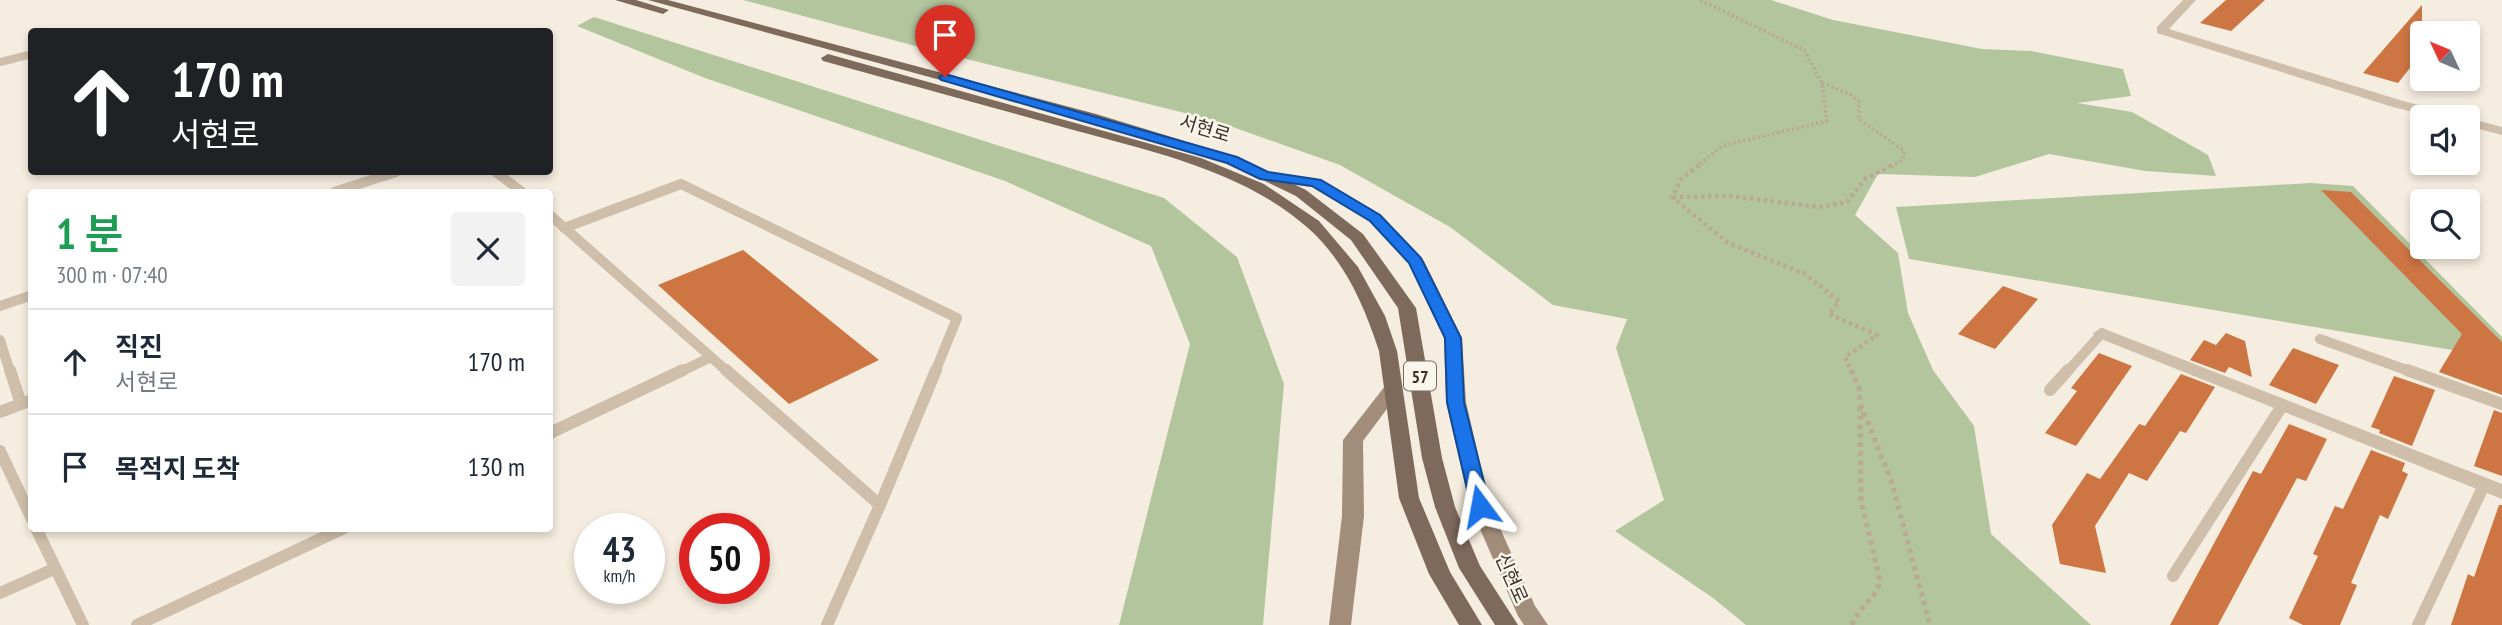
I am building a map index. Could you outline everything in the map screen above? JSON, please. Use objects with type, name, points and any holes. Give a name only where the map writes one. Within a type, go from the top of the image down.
[{"type":"main road","name":"서현로","points":[[621,0],[1089,130],[1226,171],[1299,213],[1328,239],[1348,265],[1368,298],[1382,331],[1388,351],[1409,498],[1440,574],[1471,625]]},
{"type":"main road","name":"서현로","points":[[654,0],[1091,117],[1232,160],[1301,194],[1357,237],[1407,308],[1432,458],[1446,508],[1470,568],[1507,625]]},
{"type":"main road","name":"신현로","points":[[1264,176],[1316,183],[1375,218],[1416,261],[1453,338],[1456,402],[1480,506],[1526,610],[1537,625]]},
{"type":"main road","points":[[1340,625],[1353,516],[1353,440],[1392,390]]},
{"type":"street","points":[[2190,0],[2161,30],[2410,107]]},
{"type":"street","points":[[2480,125],[2502,131]]},
{"type":"street","points":[[2102,333],[2493,488]]},
{"type":"lane","points":[[0,62],[28,55]]},
{"type":"lane","points":[[343,189],[387,175]]},
{"type":"lane","points":[[500,175],[518,189]]},
{"type":"lane","points":[[565,228],[681,184],[957,318],[827,625]]},
{"type":"lane","points":[[553,218],[880,505]]},
{"type":"lane","points":[[0,306],[28,296]]},
{"type":"lane","points":[[2050,390],[2102,333]]},
{"type":"lane","points":[[2319,339],[2502,404]]},
{"type":"lane","points":[[0,340],[26,402],[0,412]]},
{"type":"lane","points":[[553,432],[711,357]]},
{"type":"lane","points":[[2173,576],[2282,406]]},
{"type":"lane","points":[[0,451],[28,510]]},
{"type":"lane","points":[[2417,625],[2493,488]]},
{"type":"lane","points":[[38,532],[83,625]]},
{"type":"lane","points":[[137,625],[335,532]]},
{"type":"lane","points":[[0,593],[54,569]]},
{"type":"path","points":[[1672,197],[1681,179],[1722,146],[1827,121],[1822,83],[1804,50],[1700,0]]},
{"type":"path","points":[[1672,197],[1730,196],[1820,207],[1847,202],[1865,179],[1903,159],[1904,151],[1859,119],[1858,102],[1850,94],[1822,83]]},
{"type":"path","points":[[1672,197],[1728,243],[1805,274],[1839,301],[1829,314],[1877,335],[1845,357],[1859,388],[1862,511],[1880,572],[1880,586],[1873,596],[1855,611],[1852,625]]},
{"type":"path","points":[[1860,403],[1891,480],[1930,625]]},
{"type":"green space","points":[[743,0],[1771,0],[1833,20],[1982,49],[2031,51],[2123,69],[2131,96],[2077,103],[2132,112],[2208,155],[2216,176],[2145,171],[2049,154],[1975,177],[1878,174],[1855,215],[1898,253],[1908,313],[1933,370],[1974,426],[1991,534],[2091,625],[1746,625],[1713,598],[1615,531],[1664,500],[1616,348],[1627,319],[1553,305],[1450,227],[1340,165],[1213,120],[938,52]]},
{"type":"green space","points":[[594,17],[1164,198],[1237,257],[1284,384],[1263,625],[1119,625],[1190,344],[1151,246],[1005,181],[705,78],[577,26]]},
{"type":"green space","points":[[2311,183],[2353,186],[2410,244],[2410,259],[2425,259],[2502,337],[2502,355],[2470,353],[1909,259],[1896,207]]},
{"type":"building","points":[[2226,0],[2265,0],[2231,31],[2200,23]]},
{"type":"building","points":[[2422,5],[2422,21],[2410,21],[2410,68],[2398,83],[2363,73]]},
{"type":"building","points":[[2321,190],[2351,192],[2410,251],[2410,259],[2418,259],[2502,342],[2502,395],[2439,372],[2462,334]]},
{"type":"building","points":[[743,250],[879,360],[789,404],[658,285]]},
{"type":"building","points":[[2003,286],[2038,299],[1995,349],[1958,334]]},
{"type":"building","points":[[2226,333],[2245,341],[2252,377],[2229,367],[2225,373],[2190,360],[2204,340],[2216,345]]},
{"type":"building","points":[[2293,348],[2339,365],[2316,404],[2269,385]]},
{"type":"building","points":[[2099,353],[2132,366],[2076,446],[2045,433],[2077,391],[2071,388]]},
{"type":"building","points":[[2181,374],[2215,387],[2186,433],[2180,431],[2147,481],[2129,473],[2095,526],[2106,573],[2060,564],[2052,525],[2087,473],[2100,479],[2139,424],[2145,426]]},
{"type":"building","points":[[2394,376],[2435,390],[2412,446],[2371,427]]},
{"type":"building","points":[[2494,410],[2502,413],[2502,476],[2474,466]]},
{"type":"building","points":[[2289,424],[2327,439],[2306,481],[2297,478],[2218,625],[2170,625],[2253,471],[2261,474]]},
{"type":"building","points":[[2371,450],[2405,463],[2402,471],[2408,474],[2388,519],[2380,515],[2351,583],[2357,585],[2340,625],[2303,625],[2289,618],[2318,556],[2313,554],[2335,506],[2343,509]]},
{"type":"building","points":[[2499,505],[2502,505],[2502,625],[2451,625],[2468,574],[2474,577]]},
{"type":"route","points":[[945,77],[1091,117],[1232,160],[1264,176],[1316,183],[1375,218],[1416,261],[1453,338],[1456,402],[1480,506]]}]
